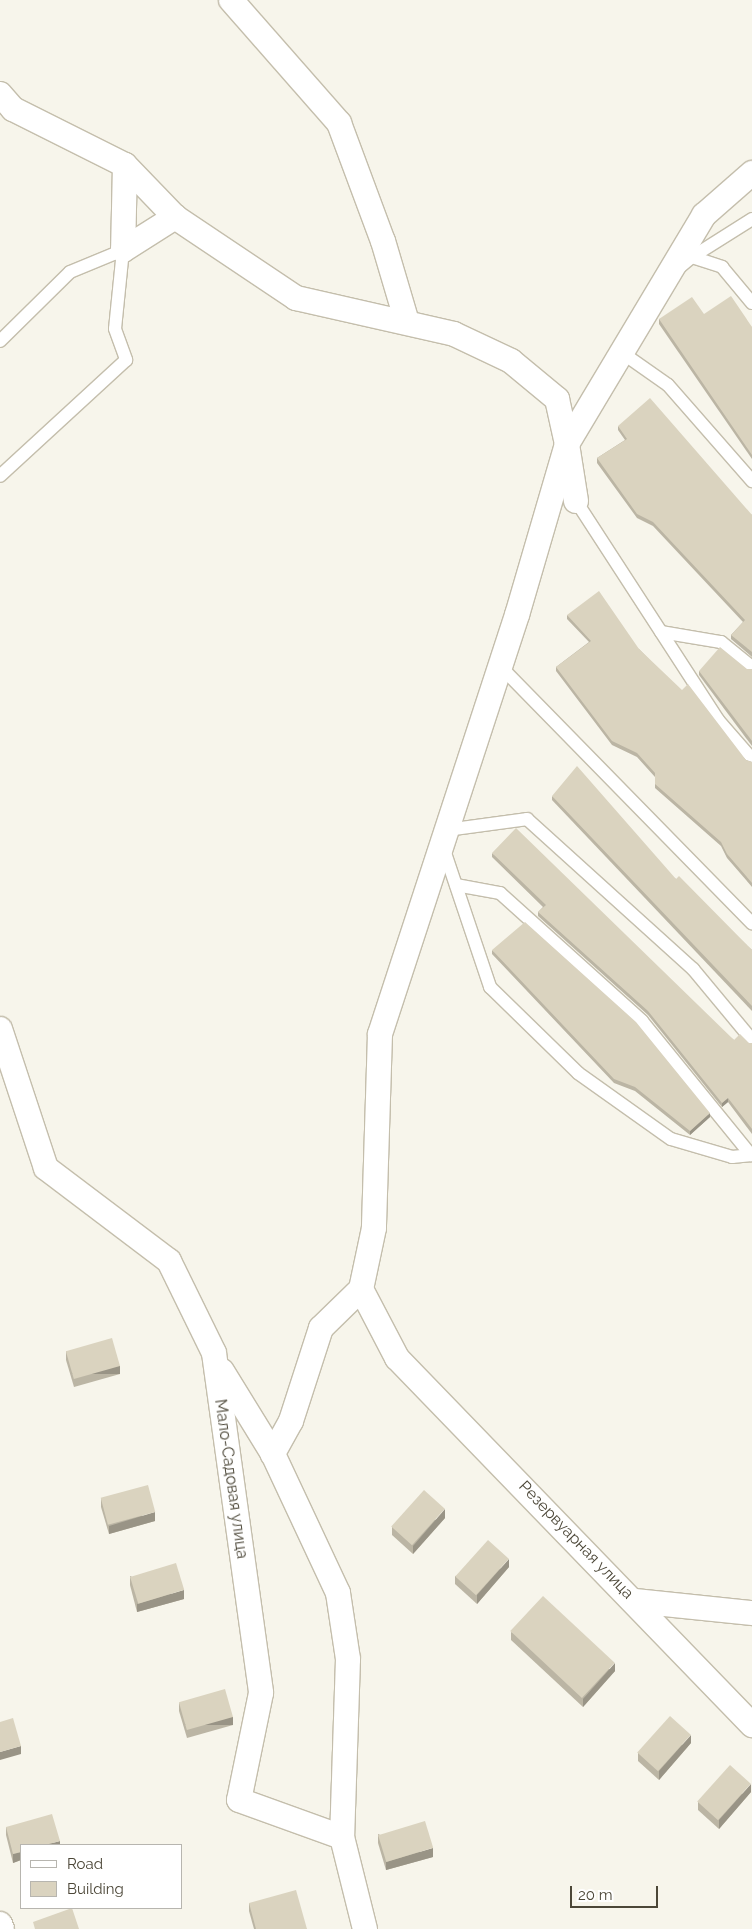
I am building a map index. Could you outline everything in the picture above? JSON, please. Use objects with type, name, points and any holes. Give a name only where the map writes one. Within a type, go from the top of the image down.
[{"type":"street","points":[[231,0],[339,123],[383,242],[407,322]]},
{"type":"street","points":[[0,94],[12,109],[125,166],[175,217],[296,298],[454,334],[511,361],[556,399],[567,444],[576,501]]},
{"type":"street","points":[[123,250],[125,166]]},
{"type":"street","points":[[273,1454],[291,1421],[321,1328],[361,1289],[374,1228],[380,1034],[501,667],[567,444],[660,282],[704,215],[752,173]]},
{"type":"street","points":[[123,250],[175,217]]},
{"type":"street","name":"Мало-Садовая улица","points":[[0,1029],[46,1168],[169,1261],[214,1354],[261,1693],[240,1800],[342,1837]]},
{"type":"street","name":"Резервуарная улица","points":[[361,1289],[397,1358],[635,1601],[752,1725]]},
{"type":"street","points":[[214,1354],[273,1454],[338,1593],[348,1659],[342,1837],[365,1929]]},
{"type":"street","points":[[635,1601],[752,1613]]},
{"type":"street","points":[[0,1924],[2,1929]]},
{"type":"lane","points":[[660,282],[692,258],[752,219]]},
{"type":"lane","points":[[0,341],[70,272],[123,250],[115,329],[126,360],[0,476]]},
{"type":"lane","points":[[692,258],[722,267],[752,303]]},
{"type":"lane","points":[[621,352],[668,386],[752,482]]},
{"type":"lane","points":[[576,501],[718,720],[752,759]]},
{"type":"lane","points":[[661,632],[721,642],[752,667]]},
{"type":"lane","points":[[501,667],[752,923]]},
{"type":"lane","points":[[751,1155],[732,1157],[671,1139],[578,1073],[490,987],[456,885],[445,837],[527,819],[693,968],[752,1040]]},
{"type":"lane","points":[[456,885],[500,893],[642,1021],[751,1155]]},
{"type":"building","points":[[731,296],[752,327],[752,455],[659,319],[692,297],[704,314]]},
{"type":"building","points":[[650,398],[752,515],[752,652],[731,635],[745,620],[653,522],[637,514],[597,458],[627,439],[618,426]]},
{"type":"building","points":[[599,591],[639,649],[682,690],[688,684],[746,760],[752,762],[752,883],[727,854],[721,842],[655,784],[655,773],[637,753],[612,741],[556,667],[591,641],[567,615]]},
{"type":"building","points":[[720,647],[747,669],[752,669],[752,741],[699,671]]},
{"type":"building","points":[[577,766],[676,879],[679,876],[752,950],[752,1006],[552,796]]},
{"type":"building","points":[[516,828],[734,1040],[740,1034],[749,1043],[752,1043],[752,1129],[728,1098],[722,1103],[648,1011],[538,912],[546,905],[492,853]]},
{"type":"building","points":[[525,922],[636,1022],[710,1113],[690,1131],[635,1087],[614,1079],[492,950]]},
{"type":"building","points":[[112,1338],[120,1366],[74,1379],[66,1351]]},
{"type":"building","points":[[148,1485],[155,1512],[108,1525],[101,1498]]},
{"type":"building","points":[[424,1490],[445,1509],[412,1545],[391,1526]]},
{"type":"building","points":[[488,1540],[509,1559],[476,1595],[455,1576]]},
{"type":"building","points":[[176,1563],[184,1590],[138,1604],[130,1577]]},
{"type":"building","points":[[543,1596],[615,1663],[582,1698],[510,1631]]},
{"type":"building","points":[[225,1689],[233,1717],[187,1730],[179,1702]]},
{"type":"building","points":[[670,1716],[691,1735],[658,1771],[637,1752]]},
{"type":"building","points":[[13,1718],[21,1746],[0,1752],[0,1722]]},
{"type":"building","points":[[730,1765],[751,1784],[718,1820],[697,1801]]},
{"type":"building","points":[[52,1814],[60,1841],[49,1844],[20,1844],[20,1852],[13,1854],[6,1827]]},
{"type":"building","points":[[425,1821],[433,1848],[386,1862],[378,1835]]},
{"type":"building","points":[[296,1890],[307,1929],[256,1929],[249,1903]]},
{"type":"building","points":[[72,1909],[79,1929],[35,1929],[33,1922]]}]
